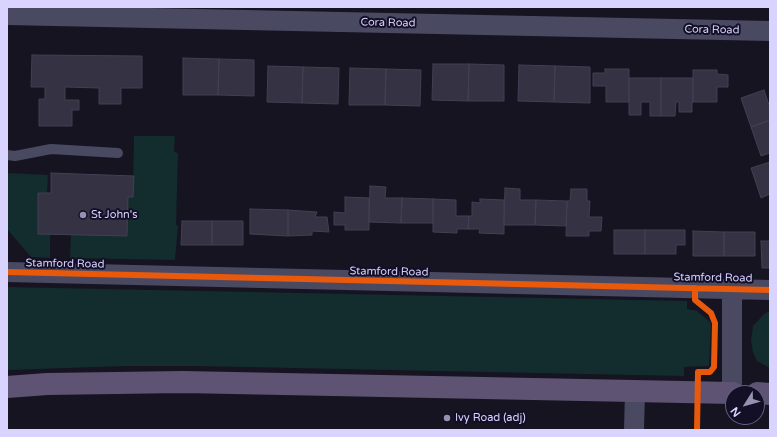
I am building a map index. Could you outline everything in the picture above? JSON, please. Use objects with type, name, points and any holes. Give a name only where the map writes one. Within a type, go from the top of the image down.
[{"type":"main road","name":"Stamford Road","points":[[7,387],[47,384],[182,382],[725,393]]},
{"type":"street","name":"Cora Road","points":[[7,15],[770,31]]},
{"type":"street","name":"Stamford Road","points":[[7,272],[770,290]]},
{"type":"street","name":"Stamford Road","points":[[732,288],[732,385]]},
{"type":"street","points":[[634,430],[635,391]]},
{"type":"lane","points":[[7,156],[15,156],[51,149],[118,153]]},
{"type":"green space","points":[[134,136],[175,136],[174,152],[178,153],[176,225],[178,226],[175,260],[70,258],[71,234],[128,197],[133,196]]},
{"type":"green space","points":[[8,173],[48,175],[47,194],[38,194],[38,233],[50,234],[50,258],[31,257],[7,229]]},
{"type":"green space","points":[[7,287],[687,301],[687,309],[697,311],[711,323],[709,366],[684,367],[684,376],[197,366],[126,366],[7,370]]},
{"type":"green space","points":[[770,311],[770,368],[757,361],[753,352],[751,341],[753,326],[764,314]]},
{"type":"building","points":[[32,55],[142,56],[142,88],[121,88],[121,104],[99,104],[99,88],[65,87],[65,100],[79,100],[79,110],[72,110],[72,126],[39,126],[39,99],[45,99],[45,87],[31,87]]},
{"type":"building","points":[[183,58],[219,59],[218,95],[183,95]]},
{"type":"building","points":[[219,59],[254,60],[254,96],[218,95]]},
{"type":"building","points":[[433,64],[469,64],[468,101],[432,100]]},
{"type":"building","points":[[469,64],[504,65],[504,101],[468,101]]},
{"type":"building","points":[[519,65],[555,66],[554,102],[518,101]]},
{"type":"building","points":[[268,66],[303,67],[302,103],[267,102]]},
{"type":"building","points":[[555,66],[590,67],[590,103],[554,102]]},
{"type":"building","points":[[303,67],[339,68],[338,104],[302,103]]},
{"type":"building","points":[[350,68],[386,69],[385,105],[349,105]]},
{"type":"building","points":[[386,69],[421,70],[420,106],[385,105]]},
{"type":"building","points":[[605,69],[629,69],[629,102],[606,102],[606,86],[593,86],[593,73],[605,73]]},
{"type":"building","points":[[693,70],[717,70],[717,74],[728,75],[728,87],[717,87],[717,102],[693,102]]},
{"type":"building","points":[[629,78],[661,78],[661,116],[650,116],[650,102],[641,102],[641,115],[629,115]]},
{"type":"building","points":[[661,78],[693,78],[692,112],[679,112],[679,102],[676,102],[675,116],[661,116]]},
{"type":"building","points":[[764,90],[770,108],[770,120],[751,127],[741,98]]},
{"type":"building","points":[[770,120],[770,153],[761,156],[751,127]]},
{"type":"building","points":[[770,162],[770,194],[761,198],[751,168]]},
{"type":"building","name":"St John's","points":[[51,173],[134,176],[133,197],[128,197],[127,236],[38,234],[38,193],[51,193]]},
{"type":"building","points":[[370,186],[386,187],[385,198],[402,198],[401,223],[369,222]]},
{"type":"building","points":[[505,188],[520,189],[520,200],[536,200],[535,225],[504,225]]},
{"type":"building","points":[[571,189],[587,189],[587,201],[590,201],[589,217],[602,217],[601,231],[589,231],[589,236],[566,236],[567,201],[570,201]]},
{"type":"building","points":[[345,197],[369,198],[369,230],[345,230],[345,225],[334,225],[334,212],[345,213]]},
{"type":"building","points":[[402,198],[433,199],[433,223],[401,223]]},
{"type":"building","points":[[433,199],[456,200],[456,216],[469,216],[468,229],[457,229],[457,233],[433,232]]},
{"type":"building","points":[[480,199],[504,200],[504,234],[479,233],[480,229],[468,229],[469,216],[472,216],[472,202],[480,203]]},
{"type":"building","points":[[536,200],[567,201],[566,226],[535,225]]},
{"type":"building","points":[[250,209],[288,210],[288,236],[250,234]]},
{"type":"building","points":[[288,210],[317,212],[315,217],[327,217],[329,232],[312,231],[312,235],[288,236]]},
{"type":"building","points":[[182,221],[212,221],[212,245],[181,245]]},
{"type":"building","points":[[212,221],[243,221],[243,245],[212,245]]},
{"type":"building","points":[[614,230],[645,230],[645,254],[614,254]]},
{"type":"building","points":[[645,230],[685,230],[685,245],[676,245],[676,254],[645,254]]},
{"type":"building","points":[[693,231],[724,232],[724,256],[693,256]]},
{"type":"building","points":[[724,232],[755,232],[755,256],[724,256]]},
{"type":"building","points":[[761,241],[770,241],[770,268],[762,268]]},
{"type":"cycle path","points":[[7,272],[770,290]]},
{"type":"cycle path","points":[[695,288],[695,300],[711,313],[715,323],[714,367],[710,372],[698,372],[697,430]]},
{"type":"place","name":"St John's","points":[[83,215]]},
{"type":"place","name":"Ivy Road (adj)","points":[[447,418]]}]
